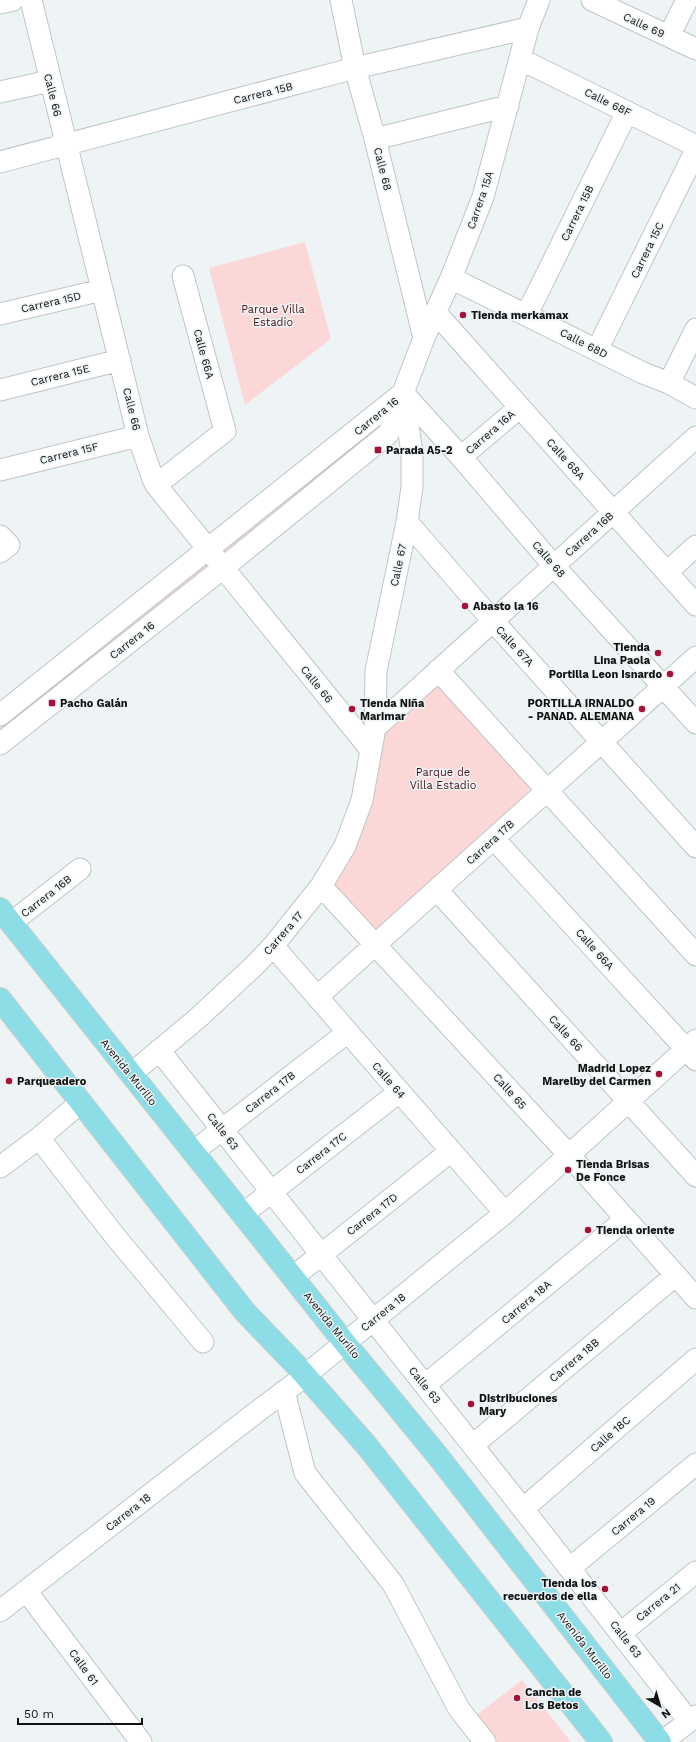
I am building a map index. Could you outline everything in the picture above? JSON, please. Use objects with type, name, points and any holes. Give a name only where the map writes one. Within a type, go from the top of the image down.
[{"type":"main road","name":"Avenida Murillo","points":[[6,916],[345,1343],[437,1455],[661,1742]]},
{"type":"main road","points":[[0,999],[245,1312],[305,1376],[367,1446],[601,1742]]},
{"type":"street","points":[[0,3],[13,0]]},
{"type":"street","name":"Calle 66","points":[[31,0],[138,436],[156,486],[371,750]]},
{"type":"street","name":"Calle 68","points":[[341,0],[355,68],[376,139],[424,338]]},
{"type":"street","name":"Carrera 15A","points":[[403,393],[424,338],[451,278],[483,197],[528,28],[539,0]]},
{"type":"street","name":"Calle 69","points":[[592,0],[696,49]]},
{"type":"street","points":[[669,36],[687,0]]},
{"type":"street","name":"Carrera 15B","points":[[0,162],[355,68],[528,28]]},
{"type":"street","name":"Calle 68F","points":[[520,59],[696,146]]},
{"type":"street","points":[[0,92],[50,81]]},
{"type":"street","points":[[376,139],[508,106]]},
{"type":"street","name":"Carrera 15B","points":[[527,314],[627,112]]},
{"type":"street","name":"Carrera 15C","points":[[597,350],[696,150]]},
{"type":"street","name":"Calle 66A","points":[[156,486],[225,431],[183,276]]},
{"type":"street","name":"Calle 68D","points":[[451,278],[527,314],[597,350],[669,383],[696,398]]},
{"type":"street","name":"Carrera 15D","points":[[0,314],[102,290]]},
{"type":"street","name":"Calle 68A","points":[[436,313],[696,605]]},
{"type":"street","points":[[669,383],[696,329]]},
{"type":"street","name":"Carrera 15E","points":[[0,390],[120,360]]},
{"type":"street","points":[[403,393],[412,452],[412,487],[407,522]]},
{"type":"street","name":"Calle 68","points":[[403,393],[461,457],[554,566],[696,723]]},
{"type":"street","name":"Carrera 16","points":[[0,715],[209,550],[403,393]]},
{"type":"street","name":"Carrera 16","points":[[0,744],[223,568],[388,434],[399,413],[403,393]]},
{"type":"street","name":"Carrera 16A","points":[[461,457],[520,407]]},
{"type":"street","name":"Carrera 15F","points":[[0,470],[138,436]]},
{"type":"street","name":"Carrera 16B","points":[[375,728],[696,436]]},
{"type":"street","name":"Calle 67","points":[[375,728],[376,671],[407,522]]},
{"type":"street","name":"Calle 67A","points":[[407,522],[493,621],[696,847]]},
{"type":"street","points":[[668,572],[696,546]]},
{"type":"street","name":"Carrera 17B","points":[[317,997],[696,657]]},
{"type":"street","points":[[438,670],[696,955]]},
{"type":"street","points":[[371,750],[375,728]]},
{"type":"street","name":"Carrera 17","points":[[131,1074],[198,1018],[273,946],[321,886],[345,846],[362,800],[371,750]]},
{"type":"street","name":"Calle 66A","points":[[494,838],[693,1050]]},
{"type":"street","name":"Carrera 16B","points":[[6,916],[80,869]]},
{"type":"street","name":"Calle 65","points":[[321,886],[569,1155],[696,1298]]},
{"type":"street","name":"Calle 66","points":[[437,890],[696,1176]]},
{"type":"street","name":"Calle 64","points":[[273,946],[505,1213]]},
{"type":"street","name":"Carrera 17B","points":[[193,1152],[348,1032]]},
{"type":"street","name":"Calle 63","points":[[159,1050],[621,1633],[693,1718]]},
{"type":"street","name":"Carrera 18","points":[[0,1611],[27,1592],[305,1376],[505,1213],[628,1102],[693,1050]]},
{"type":"street","name":"Carrera 17C","points":[[243,1214],[399,1092]]},
{"type":"street","points":[[0,1167],[39,1138],[81,1102]]},
{"type":"street","points":[[39,1138],[114,1235],[203,1342]]},
{"type":"street","name":"Carrera 17D","points":[[293,1277],[451,1151]]},
{"type":"street","name":"Carrera 18A","points":[[425,1385],[626,1219]]},
{"type":"street","name":"Carrera 18B","points":[[473,1445],[676,1275]]},
{"type":"street","name":"Calle 18C","points":[[524,1509],[696,1360]]},
{"type":"street","points":[[284,1392],[305,1473],[393,1584],[459,1709],[485,1742]]},
{"type":"street","name":"Carrera 19","points":[[570,1568],[696,1464]]},
{"type":"street","name":"Carrera 21","points":[[621,1633],[696,1572]]},
{"type":"street","name":"Calle 61","points":[[27,1592],[141,1742]]},
{"type":"street","points":[[661,1742],[693,1718]]},
{"type":"green space","name":"Parque Villa Estadio","points":[[305,242],[331,339],[245,405],[209,268]]},
{"type":"green space","points":[[377,422],[382,427],[0,733],[0,726]]},
{"type":"green space","name":"Parque de Villa Estadio","points":[[441,677],[538,781],[377,935],[330,885],[380,730]]},
{"type":"green space","name":"Cancha de Los Betos","points":[[522,1680],[571,1742],[492,1742],[474,1717]]},
{"type":"place","name":"Tienda merkamax","points":[[463,315]]},
{"type":"place","name":"Parada A5-2","points":[[378,450]]},
{"type":"place","name":"Abasto la 16","points":[[465,606]]},
{"type":"place","name":"Tienda Lina Paola","points":[[658,653]]},
{"type":"place","name":"Portilla Leon Isnardo","points":[[670,674]]},
{"type":"place","name":"Pacho Galán","points":[[52,703]]},
{"type":"place","name":"Tienda Niña Marimar","points":[[352,709]]},
{"type":"place","name":"PORTILLA IRNALDO - PANAD. ALEMANA","points":[[642,709]]},
{"type":"place","name":"Madrid Lopez Marelby del Carmen","points":[[659,1074]]},
{"type":"place","name":"Parqueadero","points":[[9,1081]]},
{"type":"place","name":"Tienda Brisas De Fonce","points":[[568,1170]]},
{"type":"place","name":"Tienda oriente","points":[[588,1230]]},
{"type":"place","name":"Distribuciones Mary","points":[[471,1404]]},
{"type":"place","name":"Tienda los recuerdos de ella","points":[[605,1589]]},
{"type":"place","name":"Cancha de Los Betos","points":[[517,1698]]}]
